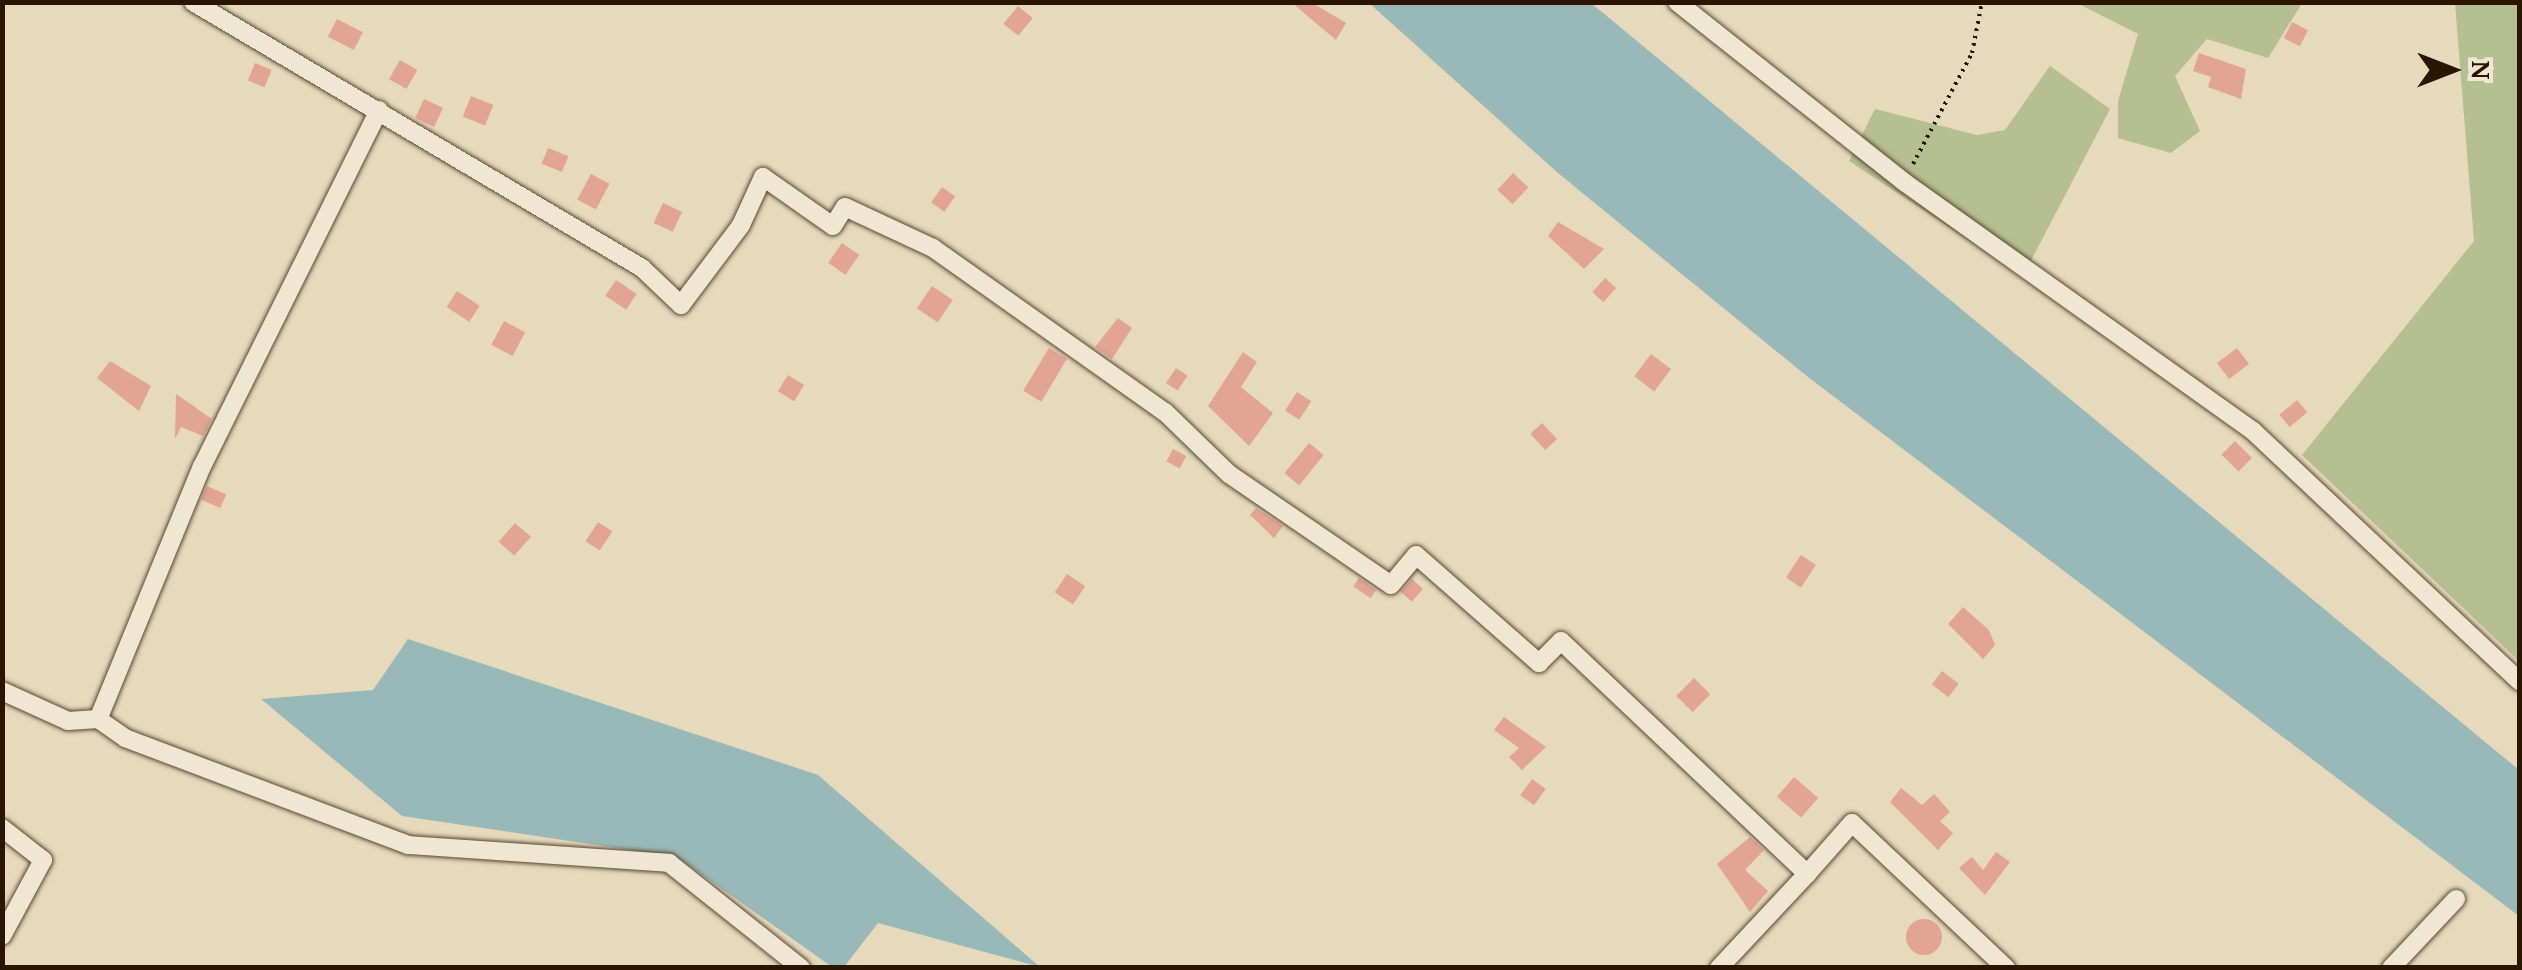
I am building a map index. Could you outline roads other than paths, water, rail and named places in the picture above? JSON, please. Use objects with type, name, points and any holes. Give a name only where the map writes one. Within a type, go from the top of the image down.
[{"type":"street","points":[[193,2],[379,110],[531,210],[642,268],[681,305],[741,225],[763,177],[833,226],[845,208],[933,248],[1391,585],[1416,555],[1539,664],[1560,641],[1808,874]]},
{"type":"street","points":[[1677,2],[1904,182],[2253,430],[2520,682]]},
{"type":"street","points":[[98,719],[202,466],[379,110]]},
{"type":"street","points":[[2,691],[68,721],[98,719],[124,738],[408,844],[669,864],[801,968]]},
{"type":"street","points":[[1719,968],[1852,822],[2006,968]]},
{"type":"street","points":[[2,828],[43,860],[2,936]]},
{"type":"street","points":[[2391,967],[2456,898]]},
{"type":"water","points":[[1369,3],[1591,3],[2519,770],[2519,916],[1808,377],[1558,173]]},
{"type":"water","points":[[408,639],[818,775],[1040,967],[878,923],[844,967],[832,967],[677,857],[402,816],[261,699],[373,690]]}]
